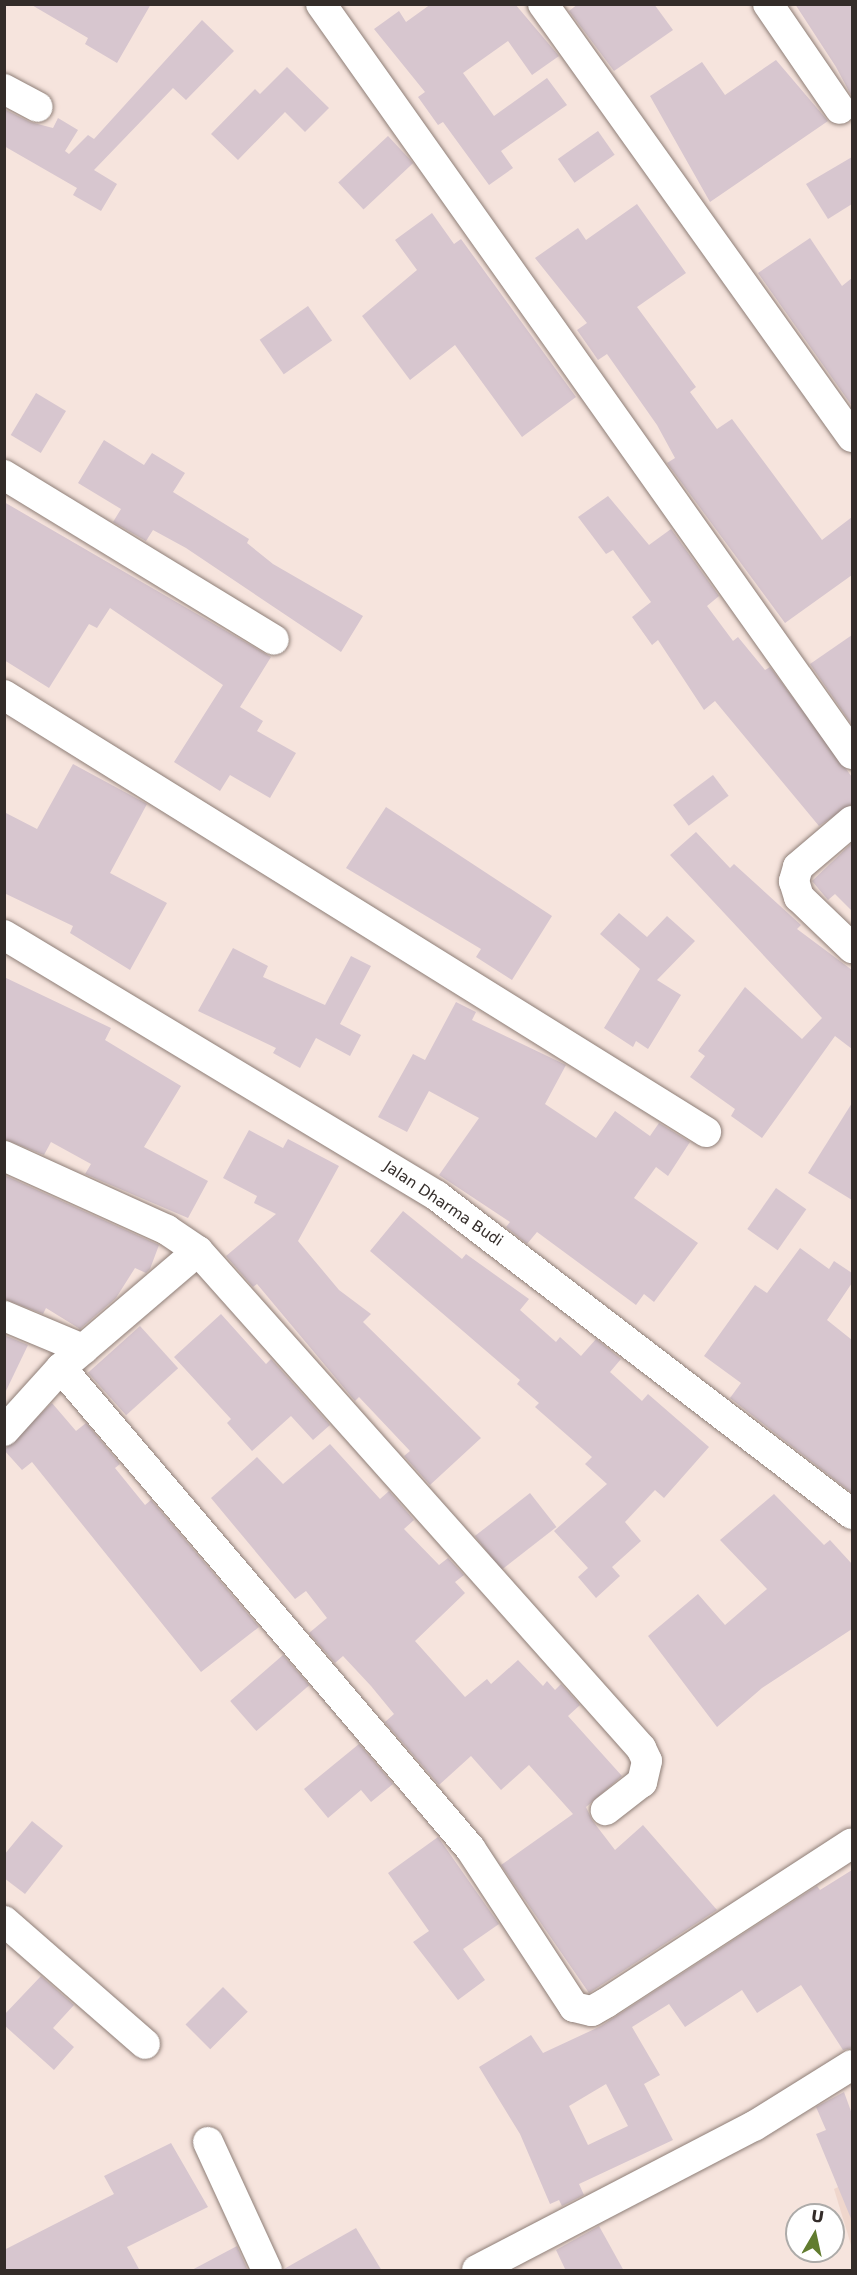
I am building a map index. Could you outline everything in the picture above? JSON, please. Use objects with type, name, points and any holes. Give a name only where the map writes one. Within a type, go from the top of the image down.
[{"type":"street","points":[[321,4],[852,754]]},
{"type":"street","points":[[543,4],[852,437]]},
{"type":"street","points":[[768,4],[840,109]]},
{"type":"street","points":[[4,89],[38,107]]},
{"type":"street","points":[[4,475],[274,640]]},
{"type":"street","points":[[4,695],[706,1132]]},
{"type":"street","points":[[852,821],[798,867],[794,881],[799,897],[852,948]]},
{"type":"street","name":"Jalan Dharma Budi","points":[[4,935],[437,1196],[852,1514]]},
{"type":"street","points":[[4,1156],[167,1230],[198,1251],[640,1748],[647,1761],[642,1782],[606,1810]]},
{"type":"street","points":[[4,1431],[61,1368],[198,1251]]},
{"type":"street","points":[[4,1316],[83,1349]]},
{"type":"street","points":[[61,1368],[470,1848],[574,2007],[592,2011],[606,2003],[852,1843]]},
{"type":"street","points":[[4,1921],[145,2044]]},
{"type":"street","points":[[477,2271],[754,2126],[852,2065]]},
{"type":"street","points":[[208,2142],[267,2271]]},
{"type":"shaded area","points":[[852,2180],[852,2248],[845,2225],[845,2203],[838,2203],[834,2189]]},
{"type":"building","points":[[30,4],[151,4],[117,63],[85,44],[88,38]]},
{"type":"building","points":[[431,4],[515,4],[559,56],[532,75],[508,41],[463,73],[494,116],[547,78],[567,105],[501,151],[513,168],[489,185],[443,122],[438,125],[418,97],[425,92],[374,29],[399,11],[406,22]]},
{"type":"building","points":[[578,4],[654,4],[673,30],[614,71],[569,11]]},
{"type":"building","points":[[795,4],[852,4],[852,97],[836,67]]},
{"type":"building","points":[[202,20],[234,51],[186,100],[173,88],[94,170],[117,184],[101,211],[73,195],[77,188],[4,146],[4,109],[30,122],[53,128],[58,118],[78,130],[65,151],[69,154],[88,135],[94,139]]},
{"type":"building","points":[[776,60],[828,121],[710,202],[650,96],[702,62],[725,95]]},
{"type":"building","points":[[287,67],[329,108],[305,132],[285,112],[238,160],[211,134],[255,89],[260,94]]},
{"type":"building","points":[[598,131],[615,155],[574,183],[558,159]]},
{"type":"building","points":[[388,136],[413,163],[364,209],[338,182]]},
{"type":"building","points":[[852,157],[852,204],[828,219],[806,184]]},
{"type":"building","points":[[637,204],[686,273],[637,307],[696,387],[690,392],[717,429],[732,419],[822,540],[852,517],[852,575],[785,623],[667,463],[675,458],[657,425],[607,354],[598,360],[577,330],[587,323],[535,258],[578,228],[586,240]]},
{"type":"building","points":[[432,213],[454,244],[461,239],[576,397],[522,437],[455,345],[410,380],[362,316],[417,270],[395,240]]},
{"type":"building","points":[[810,238],[842,286],[852,278],[852,406],[758,273]]},
{"type":"building","points":[[308,306],[332,340],[284,374],[260,340]]},
{"type":"building","points":[[36,393],[66,411],[41,453],[11,435]]},
{"type":"building","points":[[104,440],[144,465],[152,453],[185,473],[173,492],[249,539],[247,543],[273,564],[363,616],[341,652],[186,548],[153,530],[146,541],[113,522],[121,509],[78,483]]},
{"type":"building","points":[[608,496],[649,545],[671,529],[719,596],[707,606],[733,641],[738,637],[765,670],[770,667],[852,777],[852,804],[819,826],[715,701],[704,710],[658,640],[652,645],[632,617],[651,602],[613,550],[606,554],[578,517]]},
{"type":"building","points":[[4,502],[271,657],[240,707],[263,721],[257,731],[296,753],[270,798],[230,775],[220,791],[174,762],[223,685],[110,608],[97,628],[89,624],[49,688],[4,660]]},
{"type":"building","points":[[852,635],[852,725],[810,664]]},
{"type":"building","points":[[73,764],[147,804],[110,873],[167,903],[130,970],[70,933],[73,926],[4,893],[4,812],[37,829]]},
{"type":"building","points":[[713,775],[729,796],[689,826],[673,805]]},
{"type":"building","points":[[386,807],[552,916],[512,980],[476,957],[481,949],[346,868]]},
{"type":"building","points":[[696,832],[730,868],[734,864],[801,925],[797,929],[852,970],[852,1049],[835,1036],[762,1138],[731,1116],[735,1109],[690,1077],[705,1056],[698,1051],[745,987],[802,1039],[822,1018],[670,855]]},
{"type":"building","points":[[852,843],[852,911],[835,894],[828,900],[812,881]]},
{"type":"building","points":[[619,913],[647,937],[667,916],[695,941],[657,980],[681,995],[648,1049],[636,1041],[633,1047],[604,1028],[640,969],[600,934]]},
{"type":"building","points":[[233,948],[268,966],[263,977],[325,1005],[351,956],[371,966],[340,1024],[361,1035],[350,1056],[316,1038],[300,1068],[273,1053],[276,1048],[198,1011]]},
{"type":"building","points":[[4,977],[111,1028],[105,1040],[181,1086],[144,1147],[208,1181],[188,1218],[85,1174],[91,1164],[51,1142],[44,1155],[4,1139]]},
{"type":"building","points":[[456,1002],[476,1012],[472,1020],[566,1065],[545,1104],[596,1138],[615,1111],[650,1136],[659,1123],[690,1142],[668,1176],[656,1167],[634,1198],[698,1243],[654,1302],[644,1294],[636,1305],[537,1232],[527,1244],[506,1227],[510,1222],[439,1175],[479,1118],[429,1091],[407,1132],[378,1117],[413,1054],[425,1060]]},
{"type":"building","points":[[852,1103],[852,1200],[808,1173]]},
{"type":"building","points":[[249,1130],[283,1148],[288,1139],[339,1166],[298,1241],[339,1290],[371,1314],[363,1322],[481,1438],[430,1485],[404,1456],[410,1451],[359,1397],[355,1401],[257,1284],[253,1287],[226,1256],[276,1214],[254,1203],[257,1196],[223,1178]]},
{"type":"building","points":[[4,1175],[159,1245],[150,1269],[146,1273],[135,1268],[116,1298],[80,1329],[46,1308],[43,1314],[4,1299]]},
{"type":"building","points":[[776,1188],[806,1209],[778,1250],[747,1229]]},
{"type":"building","points":[[403,1211],[462,1259],[466,1254],[529,1299],[520,1310],[556,1342],[560,1337],[581,1356],[596,1339],[621,1359],[610,1372],[642,1401],[648,1394],[709,1447],[664,1498],[655,1490],[625,1522],[641,1541],[612,1567],[620,1576],[596,1598],[578,1577],[588,1568],[554,1531],[607,1484],[585,1464],[592,1457],[535,1407],[539,1403],[517,1384],[520,1380],[370,1251]]},
{"type":"building","points":[[800,1248],[829,1269],[834,1261],[852,1273],[852,1283],[827,1320],[852,1340],[852,1493],[730,1398],[741,1383],[704,1356],[755,1285],[767,1293]]},
{"type":"building","points":[[221,1314],[266,1364],[271,1359],[330,1425],[313,1440],[291,1416],[252,1451],[227,1423],[231,1419],[174,1357]]},
{"type":"building","points":[[140,1326],[178,1368],[126,1415],[88,1373]]},
{"type":"building","points":[[4,1335],[28,1345],[4,1395]]},
{"type":"building","points":[[52,1403],[76,1431],[86,1423],[120,1464],[115,1468],[145,1505],[151,1500],[259,1627],[201,1672],[32,1462],[22,1470],[4,1450]]},
{"type":"building","points":[[330,1444],[380,1499],[389,1491],[414,1520],[404,1529],[439,1565],[448,1558],[464,1575],[455,1582],[465,1593],[415,1641],[465,1697],[487,1679],[491,1684],[518,1660],[543,1686],[547,1681],[555,1690],[561,1684],[580,1705],[568,1716],[622,1776],[586,1807],[592,1820],[615,1850],[643,1825],[717,1910],[589,1993],[501,1865],[573,1814],[529,1765],[501,1790],[471,1756],[439,1785],[385,1722],[394,1714],[371,1686],[343,1656],[335,1663],[309,1633],[327,1618],[306,1591],[295,1599],[211,1498],[257,1457],[283,1484]]},
{"type":"building","points":[[530,1493],[556,1527],[501,1570],[475,1536]]},
{"type":"building","points":[[774,1494],[824,1545],[830,1540],[852,1564],[852,1629],[762,1688],[717,1727],[648,1636],[698,1594],[725,1625],[767,1589],[720,1540]]},
{"type":"building","points":[[283,1655],[309,1685],[256,1731],[230,1701]]},
{"type":"building","points":[[359,1744],[393,1784],[371,1802],[361,1790],[328,1818],[304,1789]]},
{"type":"building","points":[[32,1821],[63,1846],[25,1894],[4,1878],[4,1855]]},
{"type":"building","points":[[438,1837],[499,1924],[463,1949],[485,1980],[458,2000],[413,1942],[429,1931],[388,1873]]},
{"type":"building","points":[[852,1870],[852,2048],[843,2050],[801,1985],[757,2013],[742,1990],[685,2027],[669,2004],[632,2027],[660,2075],[644,2084],[673,2140],[579,2184],[584,2195],[562,2206],[559,2200],[550,2204],[520,2134],[479,2067],[531,2035],[543,2053],[601,2026],[817,1886],[820,1890]],"holes":[[[606,2084],[628,2126],[588,2145],[569,2106]]]},
{"type":"building","points":[[41,1976],[74,2005],[53,2028],[74,2047],[54,2070],[4,2025],[4,2015]]},
{"type":"building","points":[[223,1987],[248,2012],[210,2049],[186,2024]]},
{"type":"building","points":[[844,2092],[852,2114],[852,2221],[816,2134],[826,2130],[816,2107]]},
{"type":"building","points":[[171,2143],[208,2207],[127,2247],[140,2271],[4,2271],[4,2250],[114,2194],[104,2176]]},
{"type":"building","points":[[599,2226],[624,2271],[566,2271],[556,2250]]},
{"type":"building","points":[[356,2228],[382,2271],[284,2271],[284,2269]]},
{"type":"building","points":[[237,2246],[248,2271],[190,2271]]}]
